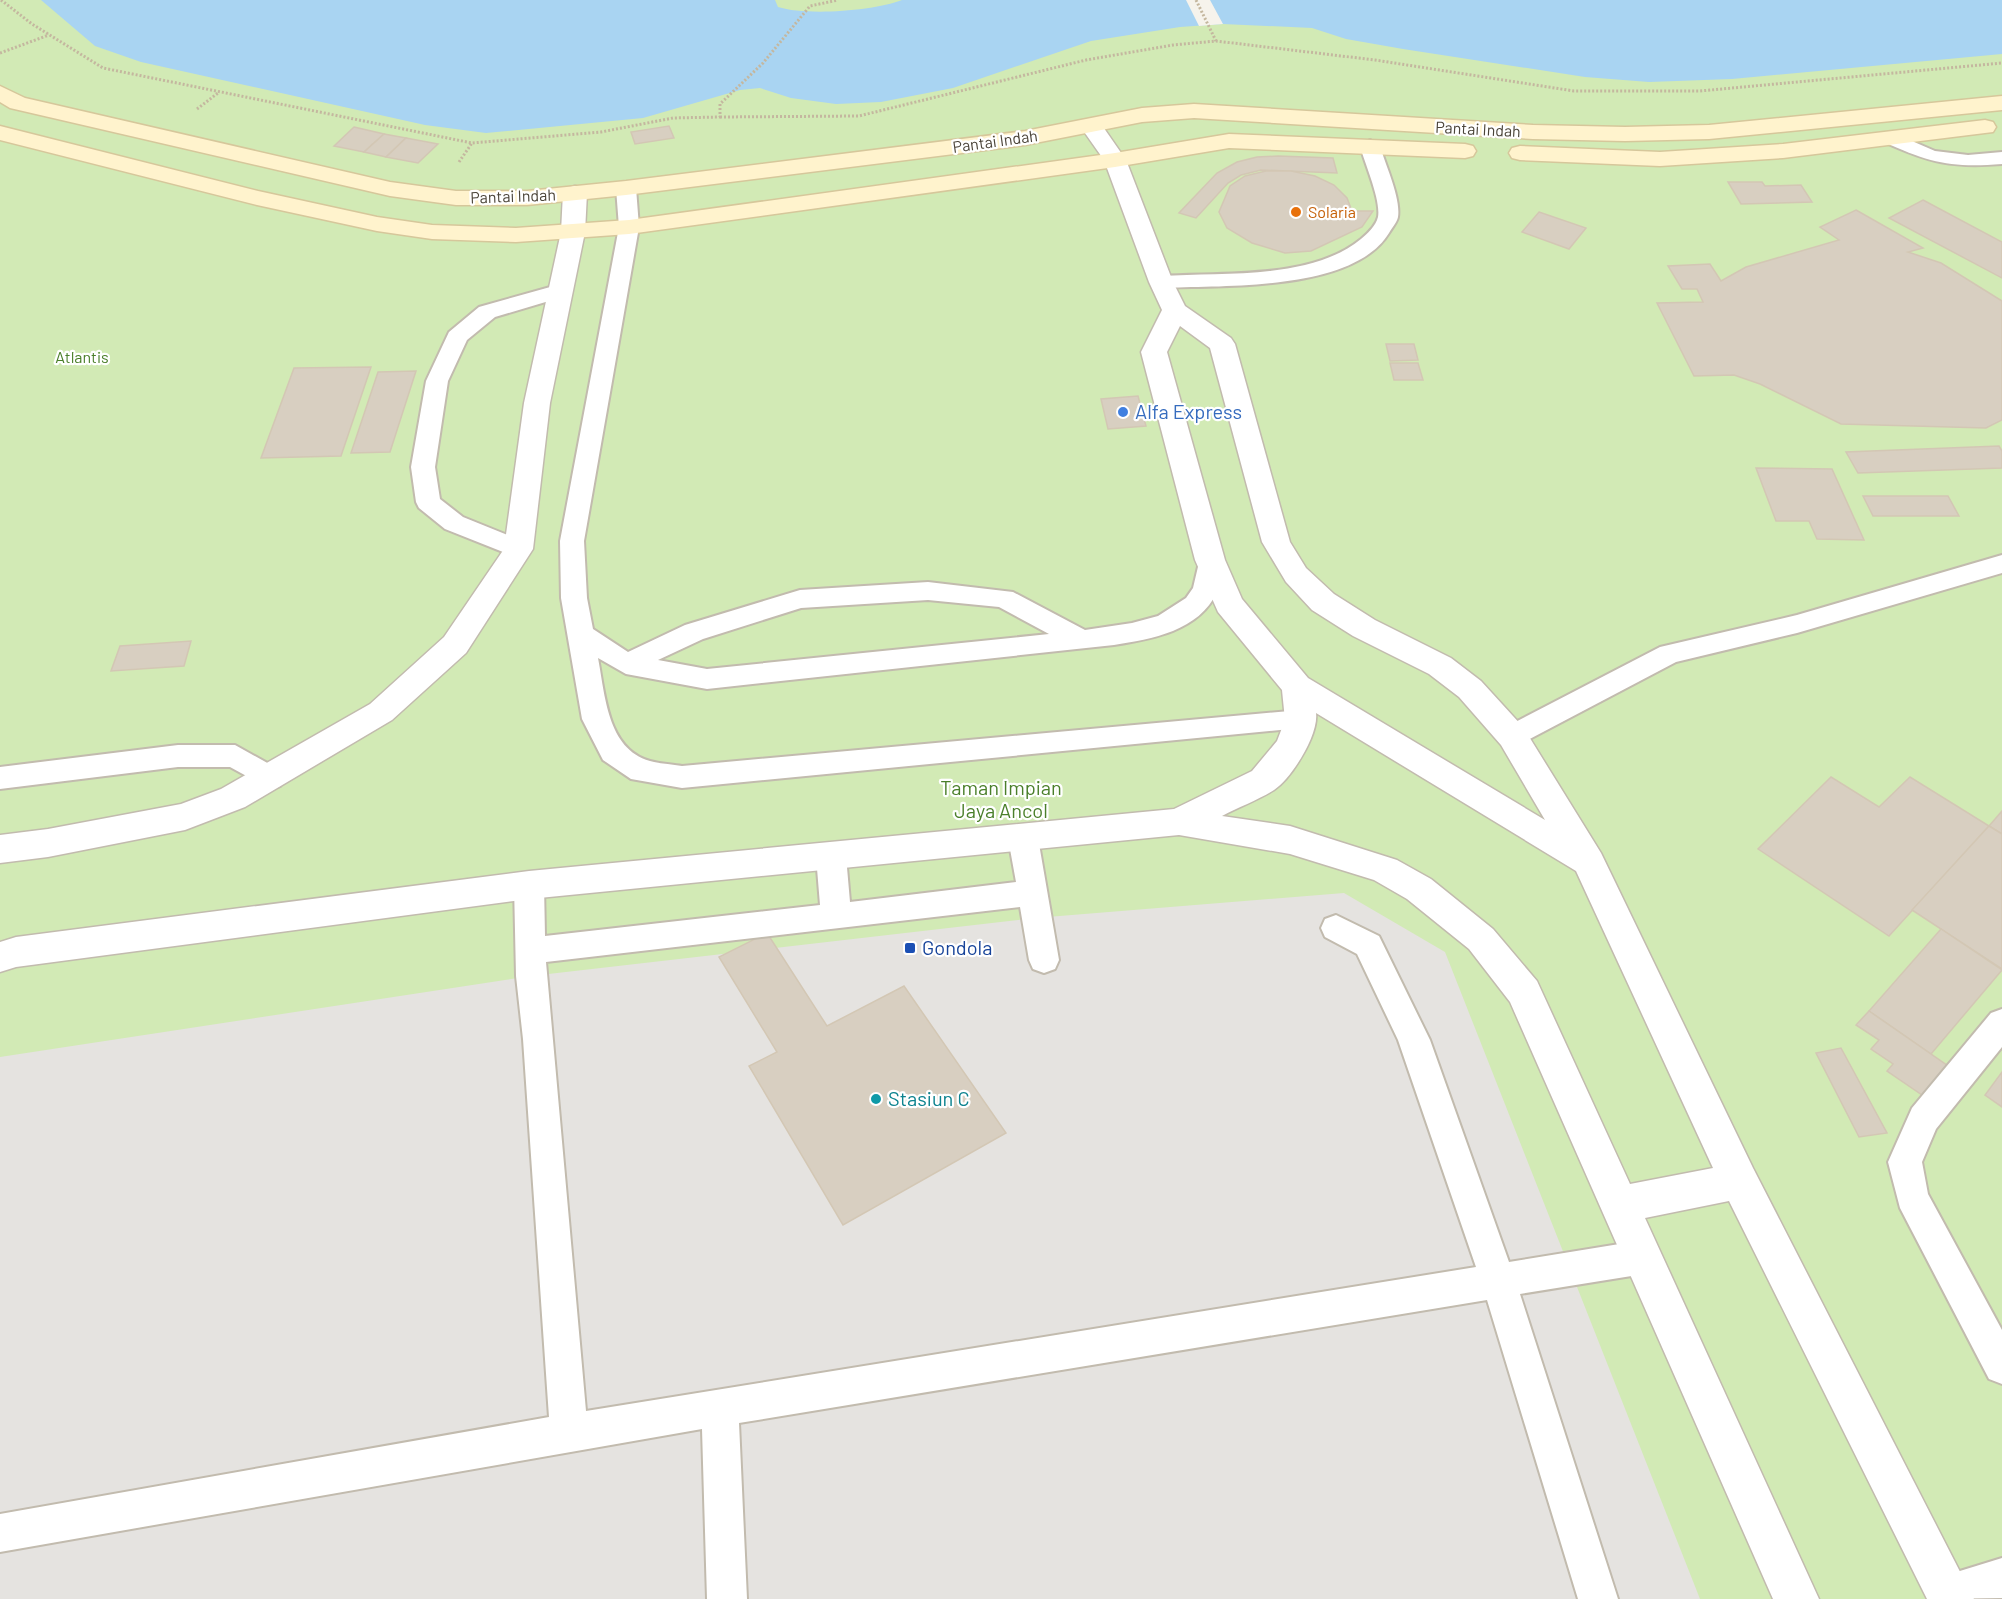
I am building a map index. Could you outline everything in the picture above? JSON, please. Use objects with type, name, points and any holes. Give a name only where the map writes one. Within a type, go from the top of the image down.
[{"type":"street","name":"Pantai Indah","points":[[0,93],[18,103],[248,157],[390,189],[456,198],[528,198],[626,188],[1025,138],[1142,115],[1194,111],[1625,135],[1709,132],[2002,103]]},
{"type":"street","points":[[1091,126],[1115,160],[1161,282],[1175,310],[1222,344],[1276,542],[1296,575],[1323,602],[1364,628],[1440,666],[1470,689],[1512,736],[1589,863],[1739,1181],[1949,1596]]},
{"type":"street","name":"Pantai Indah","points":[[0,133],[257,198],[377,224],[432,232],[516,235],[629,227],[1115,160],[1229,141],[1626,160],[1783,151],[2002,126]]},
{"type":"street","points":[[0,849],[70,839],[185,817],[233,798],[381,712],[455,645],[518,549],[537,403],[573,232],[575,193]]},
{"type":"street","points":[[432,232],[456,198]]},
{"type":"street","points":[[1175,310],[1154,352],[1210,560],[1229,604],[1297,686],[1589,863]]},
{"type":"street","points":[[1179,822],[1264,780],[1291,747],[1301,720],[1297,686]]},
{"type":"street","points":[[0,957],[16,952],[529,885],[1179,822],[1290,840],[1385,870],[1419,889],[1481,939],[1524,992],[1621,1204],[1796,1599]]},
{"type":"street","points":[[1621,1204],[1739,1181]]},
{"type":"lane","points":[[1891,138],[1931,156],[1968,161],[2002,158]]},
{"type":"lane","points":[[1161,282],[1294,275],[1331,266],[1359,251],[1377,236],[1388,218],[1386,200],[1370,146]]},
{"type":"lane","points":[[626,188],[629,227],[572,541],[574,598],[596,719],[613,752],[641,771],[682,777],[1301,720]]},
{"type":"lane","points":[[518,549],[454,523],[428,502],[423,468],[437,381],[457,337],[488,312],[561,290]]},
{"type":"lane","points":[[580,633],[626,664],[707,679],[1082,640],[1136,632],[1185,616],[1204,592],[1210,560]]},
{"type":"lane","points":[[1512,736],[1669,654],[1797,624],[2002,564]]},
{"type":"lane","points":[[626,664],[694,632],[800,599],[928,591],[1004,598],[1082,640]]},
{"type":"lane","points":[[0,778],[178,756],[235,756],[270,778]]},
{"type":"lane","points":[[1023,838],[1044,960]]},
{"type":"lane","points":[[831,856],[836,916]]},
{"type":"lane","points":[[529,885],[531,951],[569,1431]]},
{"type":"lane","points":[[531,951],[1031,892]]},
{"type":"lane","points":[[1336,928],[1368,945],[1414,1040],[1499,1282],[1598,1599]]},
{"type":"lane","points":[[2002,1023],[1924,1119],[1905,1162],[1911,1197],[2002,1366]]},
{"type":"lane","points":[[0,1533],[569,1431],[1644,1257]]},
{"type":"lane","points":[[720,1407],[727,1599]]},
{"type":"lane","points":[[1949,1596],[2002,1578]]},
{"type":"path","points":[[1,0],[50,35],[103,68],[472,143],[601,132],[673,118],[859,116],[1086,60],[1173,45],[1216,41],[1375,60],[1574,91],[1700,91],[2002,63]]},
{"type":"path","points":[[720,117],[720,104],[763,63],[810,6],[838,0]]},
{"type":"path","points":[[1196,0],[1216,41]]},
{"type":"path","points":[[0,53],[50,35]]},
{"type":"path","points":[[195,111],[218,93]]},
{"type":"path","points":[[459,162],[472,143]]},
{"type":"green space","name":"Taman Impian Jaya Ancol","points":[[0,0],[2002,0],[2002,1599],[0,1599]]},
{"type":"shaded area","points":[[1344,893],[1445,952],[1700,1599],[0,1599],[0,1057],[531,976],[1035,918]]},
{"type":"water","points":[[41,0],[775,0],[778,7],[822,12],[875,7],[902,0],[2002,0],[2002,54],[1732,79],[1649,82],[1585,77],[1403,49],[1346,39],[1312,28],[1223,24],[1180,27],[1091,41],[953,88],[881,102],[836,104],[791,98],[760,88],[740,90],[643,118],[486,133],[425,125],[141,62],[95,46]]},
{"type":"pier","points":[[1186,0],[1210,0],[1223,24],[1199,26]]},
{"type":"building","points":[[669,126],[674,138],[635,144],[631,132]]},
{"type":"building","points":[[354,127],[384,134],[364,152],[334,146]]},
{"type":"building","points":[[384,134],[406,138],[386,157],[364,152]]},
{"type":"building","points":[[406,138],[438,144],[418,163],[386,157]]},
{"type":"building","points":[[1257,157],[1333,158],[1337,173],[1261,170],[1241,175],[1228,183],[1196,218],[1179,213],[1217,173],[1237,162]]},
{"type":"building","name":"Solaria","points":[[1266,171],[1291,171],[1315,176],[1334,185],[1347,198],[1352,211],[1373,211],[1362,227],[1311,251],[1285,253],[1252,243],[1227,228],[1219,212],[1230,186],[1245,176]]},
{"type":"building","points":[[1728,182],[1762,182],[1765,186],[1801,185],[1812,202],[1741,204]]},
{"type":"building","points":[[1923,200],[2002,242],[2002,278],[1889,218]]},
{"type":"building","points":[[1856,210],[1923,248],[1908,252],[1941,263],[2002,301],[2002,420],[1986,428],[1841,424],[1760,384],[1734,375],[1694,376],[1657,303],[1703,302],[1697,289],[1682,289],[1668,266],[1710,264],[1721,281],[1746,267],[1839,240],[1820,227]]},
{"type":"building","points":[[1539,212],[1586,228],[1569,249],[1522,232]]},
{"type":"building","points":[[1386,344],[1414,344],[1418,360],[1390,361]]},
{"type":"building","points":[[1390,363],[1418,363],[1423,380],[1394,380]]},
{"type":"building","points":[[371,367],[341,456],[261,458],[294,368]]},
{"type":"building","points":[[416,371],[390,452],[351,453],[378,372]]},
{"type":"building","name":"Alfa Express","points":[[1138,396],[1146,426],[1108,429],[1101,399]]},
{"type":"building","points":[[1999,446],[2002,451],[2002,468],[1858,473],[1846,452]]},
{"type":"building","points":[[1756,468],[1832,469],[1864,540],[1817,539],[1809,521],[1776,521]]},
{"type":"building","points":[[1863,496],[1948,496],[1959,516],[1873,516]]},
{"type":"building","points":[[191,641],[184,666],[111,671],[120,646]]},
{"type":"building","points":[[1831,777],[1879,807],[1910,777],[1989,826],[1889,936],[1758,849]]},
{"type":"building","points":[[2002,811],[2002,834],[1989,826]]},
{"type":"building","points":[[1989,826],[2002,834],[2002,969],[1912,910]]},
{"type":"building","points":[[1941,929],[2002,970],[1931,1054],[1869,1011]]},
{"type":"building","name":"Stasiun C","points":[[767,933],[827,1026],[904,986],[1006,1133],[843,1225],[749,1066],[777,1052],[719,957]]},
{"type":"building","points":[[1869,1011],[1951,1068],[1925,1097],[1887,1071],[1893,1064],[1871,1049],[1879,1040],[1856,1025]]},
{"type":"building","points":[[1841,1048],[1887,1133],[1859,1137],[1816,1053]]},
{"type":"building","points":[[2002,1072],[2002,1107],[1985,1095]]},
{"type":"place","name":"Solaria","points":[[1296,212]]},
{"type":"place","name":"Alfa Express","points":[[1123,412]]},
{"type":"place","name":"Gondola","points":[[910,948]]},
{"type":"place","name":"Stasiun C","points":[[876,1099]]},
{"type":"park label","name":"Atlantis","points":[[82,357]]}]
